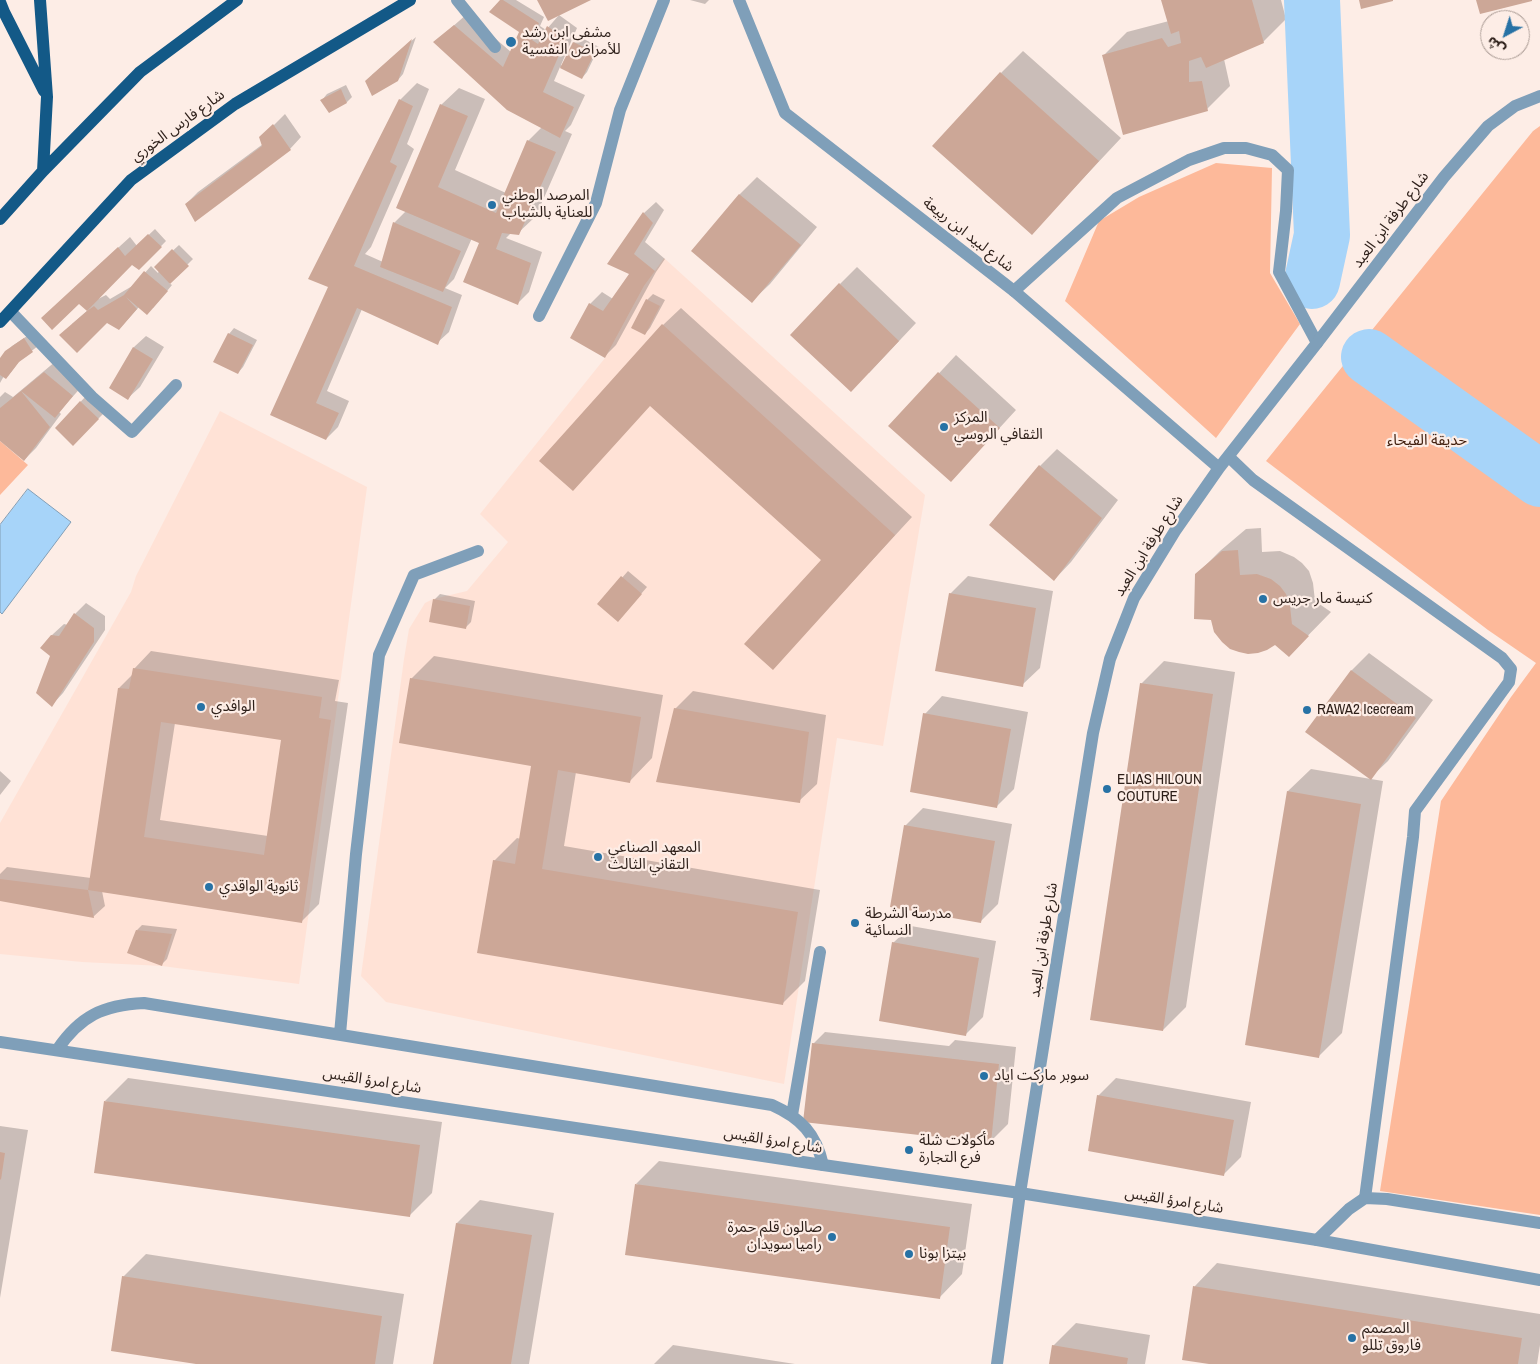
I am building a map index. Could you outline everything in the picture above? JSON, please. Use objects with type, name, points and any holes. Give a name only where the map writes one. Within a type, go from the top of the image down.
[{"type":"main road","points":[[40,0],[47,97],[43,171]]},
{"type":"main road","points":[[0,219],[43,171],[140,72],[237,0]]},
{"type":"main road","name":"شارع فارس الخوري","points":[[0,322],[131,180],[234,104],[410,0]]},
{"type":"main road","points":[[0,2],[47,97]]},
{"type":"street","points":[[457,0],[495,47]]},
{"type":"street","points":[[539,316],[596,203],[620,110],[664,0]]},
{"type":"street","name":"شارع لبيد ابن ربيعة","points":[[739,0],[785,113],[1014,291],[1219,468]]},
{"type":"street","name":"شارع طرفة ابن العبد","points":[[998,1364],[1020,1193],[1093,733],[1110,659],[1134,598],[1175,532],[1219,468],[1444,176],[1488,126],[1515,106],[1540,96]]},
{"type":"street","points":[[1014,291],[1117,198],[1188,160],[1224,148],[1246,148],[1272,155],[1288,170],[1286,211],[1279,272],[1317,343]]},
{"type":"street","points":[[11,312],[92,397],[132,432],[176,385]]},
{"type":"street","points":[[1229,457],[1253,480],[1502,658],[1511,669],[1509,682],[1415,811],[1365,1198]]},
{"type":"street","points":[[340,1034],[356,854],[380,655],[414,575],[478,551]]},
{"type":"street","points":[[792,1115],[820,952]]},
{"type":"street","points":[[57,1050],[66,1037],[90,1016],[124,1004],[144,1003],[772,1105],[792,1115],[806,1128],[820,1152],[823,1165]]},
{"type":"street","name":"شارع امرؤ القيس","points":[[0,1042],[1020,1193],[1317,1240],[1540,1280]]},
{"type":"street","points":[[1317,1240],[1349,1209],[1365,1198],[1388,1199],[1540,1223]]},
{"type":"shaded area","points":[[664,258],[925,495],[883,746],[837,738],[784,1084],[386,1002],[361,976],[409,629],[425,603],[433,599],[467,591],[508,542],[480,514],[605,358],[644,286]]},
{"type":"shaded area","name":"الوافدي","points":[[220,411],[367,487],[299,984],[162,966],[82,962],[0,954],[0,823],[131,592],[136,576]]},
{"type":"green space","name":"حديقة الفيحاء","points":[[1540,126],[1540,1215],[1380,1191],[1441,801],[1536,663],[1488,630],[1266,461],[1533,131]]},
{"type":"green space","points":[[1216,163],[1272,168],[1270,273],[1300,324],[1216,438],[1065,301],[1099,221],[1139,197]]},
{"type":"green space","points":[[0,441],[28,465],[0,495]]},
{"type":"water","points":[[28,489],[71,522],[2,614],[0,612],[0,525]]},
{"type":"building","points":[[500,0],[503,0],[539,23],[532,40],[538,44],[547,26],[566,39],[543,92],[574,107],[560,138],[507,110],[433,42],[454,25],[503,67],[519,32],[489,12]]},
{"type":"building","points":[[537,0],[591,0],[548,21]]},
{"type":"building","points":[[1161,0],[1252,0],[1264,43],[1206,68],[1201,57],[1189,61],[1189,82],[1202,81],[1208,111],[1123,135],[1102,55],[1162,38],[1168,47],[1181,43],[1179,31],[1171,34]]},
{"type":"building","points":[[1359,0],[1393,0],[1393,1],[1361,9]]},
{"type":"building","points":[[1476,0],[1532,0],[1496,10],[1480,10],[1480,14]]},
{"type":"building","points":[[412,39],[398,81],[372,96],[365,81]]},
{"type":"building","points":[[573,42],[595,52],[582,79],[560,68]]},
{"type":"building","points":[[1000,72],[1099,161],[1032,235],[932,146]]},
{"type":"building","points":[[341,89],[347,103],[329,113],[320,100]]},
{"type":"building","points":[[399,99],[413,106],[390,162],[397,166],[354,266],[452,307],[438,345],[357,308],[316,403],[339,413],[326,440],[270,415],[328,287],[308,279]]},
{"type":"building","points":[[440,104],[468,116],[438,187],[496,213],[527,140],[556,152],[519,235],[502,233],[496,249],[531,263],[518,305],[463,282],[479,243],[396,208]]},
{"type":"building","points":[[273,124],[291,150],[195,222],[185,204],[262,146],[259,137]]},
{"type":"building","points":[[739,194],[801,245],[752,303],[691,251]]},
{"type":"building","points":[[643,212],[653,223],[634,254],[655,271],[644,286],[605,358],[570,338],[589,303],[603,311],[629,274],[607,264]]},
{"type":"building","points":[[393,222],[461,251],[443,292],[380,267]]},
{"type":"building","points":[[148,234],[162,247],[139,270],[132,265],[87,311],[79,304],[52,330],[41,318],[118,247],[125,256]]},
{"type":"building","points":[[172,249],[189,266],[170,284],[154,267]]},
{"type":"building","points":[[144,271],[168,291],[147,315],[126,297],[137,309],[119,330],[107,323],[77,353],[59,335],[94,306],[98,310],[124,295]]},
{"type":"building","points":[[839,283],[899,341],[851,392],[790,335]]},
{"type":"building","points":[[646,299],[660,306],[645,335],[631,328]]},
{"type":"building","points":[[662,324],[895,535],[773,670],[744,644],[821,560],[650,406],[573,491],[539,461]]},
{"type":"building","points":[[228,333],[253,345],[238,374],[213,362]]},
{"type":"building","points":[[24,338],[33,352],[19,362],[6,379],[0,375],[0,358],[5,351]]},
{"type":"building","points":[[133,347],[153,359],[128,400],[109,388]]},
{"type":"building","points":[[44,372],[73,396],[55,418],[21,391]]},
{"type":"building","name":"المركز الثقافي الروسي","points":[[938,372],[1000,428],[951,482],[888,426]]},
{"type":"building","points":[[21,391],[50,427],[24,461],[0,441],[0,408]]},
{"type":"building","points":[[80,401],[99,419],[73,446],[55,428]]},
{"type":"building","points":[[1039,465],[1102,518],[1054,581],[989,525]]},
{"type":"building","points":[[1238,550],[1240,575],[1257,574],[1271,579],[1280,586],[1286,594],[1290,606],[1292,624],[1309,636],[1289,657],[1275,645],[1258,653],[1248,654],[1230,649],[1214,632],[1211,620],[1194,619],[1195,574],[1222,551]]},
{"type":"building","points":[[621,576],[642,594],[618,622],[597,604]]},
{"type":"building","points":[[949,593],[1036,608],[1023,687],[935,671]]},
{"type":"building","points":[[433,599],[470,606],[466,629],[429,622]]},
{"type":"building","points":[[74,613],[94,628],[94,642],[52,707],[36,693],[50,656],[40,648],[51,635],[59,636]]},
{"type":"building","points":[[133,668],[322,697],[319,718],[331,720],[302,923],[88,890],[118,688],[129,689]],"holes":[[[161,722],[281,740],[264,855],[144,837]]]},
{"type":"building","points":[[1351,670],[1416,718],[1371,780],[1305,732]]},
{"type":"building","points":[[410,678],[641,717],[630,783],[558,770],[542,869],[798,912],[783,1005],[477,953],[493,860],[515,864],[531,766],[399,743]]},
{"type":"building","points":[[1140,683],[1213,694],[1163,1031],[1090,1020]]},
{"type":"building","points":[[674,708],[809,732],[800,803],[656,782]]},
{"type":"building","points":[[923,713],[1011,729],[997,808],[910,792]]},
{"type":"building","points":[[1287,791],[1361,804],[1319,1058],[1245,1045]]},
{"type":"building","points":[[904,825],[995,841],[981,923],[890,907]]},
{"type":"building","points":[[0,879],[88,890],[94,918],[0,901]]},
{"type":"building","points":[[136,930],[172,934],[162,966],[127,953]]},
{"type":"building","points":[[892,942],[979,958],[966,1036],[879,1021]]},
{"type":"building","points":[[812,1043],[999,1064],[991,1143],[803,1122]]},
{"type":"building","points":[[1097,1095],[1234,1120],[1224,1176],[1088,1151]]},
{"type":"building","points":[[104,1101],[420,1145],[410,1217],[94,1173]]},
{"type":"building","points":[[0,1152],[5,1153],[1,1180],[0,1179]]},
{"type":"building","points":[[635,1184],[950,1227],[940,1299],[625,1255]]},
{"type":"building","points":[[456,1223],[532,1235],[511,1364],[433,1364]]},
{"type":"building","points":[[122,1276],[382,1316],[375,1364],[196,1364],[111,1351]]},
{"type":"building","points":[[1193,1286],[1522,1338],[1518,1364],[1209,1364],[1182,1360]]},
{"type":"building","points":[[1052,1345],[1128,1358],[1127,1364],[1049,1364]]},
{"type":"waterway","points":[[1312,0],[1322,235],[1312,281]]},
{"type":"waterway","points":[[1369,357],[1540,479]]},
{"type":"place","name":"مشفى ابن رشد للأمراض النفسية","points":[[511,42]]},
{"type":"place","name":"المرصد الوطني للعناية بالشباب","points":[[492,205]]},
{"type":"place","name":"المركز الثقافي الروسي","points":[[944,427]]},
{"type":"place","name":"كنيسة مار جريس","points":[[1263,599]]},
{"type":"place","name":"الوافدي","points":[[201,707]]},
{"type":"place","name":"RAWA2 Icecream","points":[[1307,710]]},
{"type":"place","name":"ELIAS HILOUN COUTURE","points":[[1107,789]]},
{"type":"place","name":"المعهد الصناعي التقاني الثالث","points":[[598,857]]},
{"type":"place","name":"ثانوية الواقدي","points":[[209,887]]},
{"type":"place","name":"مدرسة الشرطة النسائية","points":[[855,923]]},
{"type":"place","name":"سوبر ماركت اياد","points":[[984,1076]]},
{"type":"place","name":"مأكولات شلة فرع التجارة","points":[[909,1150]]},
{"type":"place","name":"صالون قلم حمرة راميا سويدان","points":[[832,1237]]},
{"type":"place","name":"بيتزا بونا","points":[[909,1254]]},
{"type":"place","name":"المصمم فاروق تللو","points":[[1352,1338]]}]
